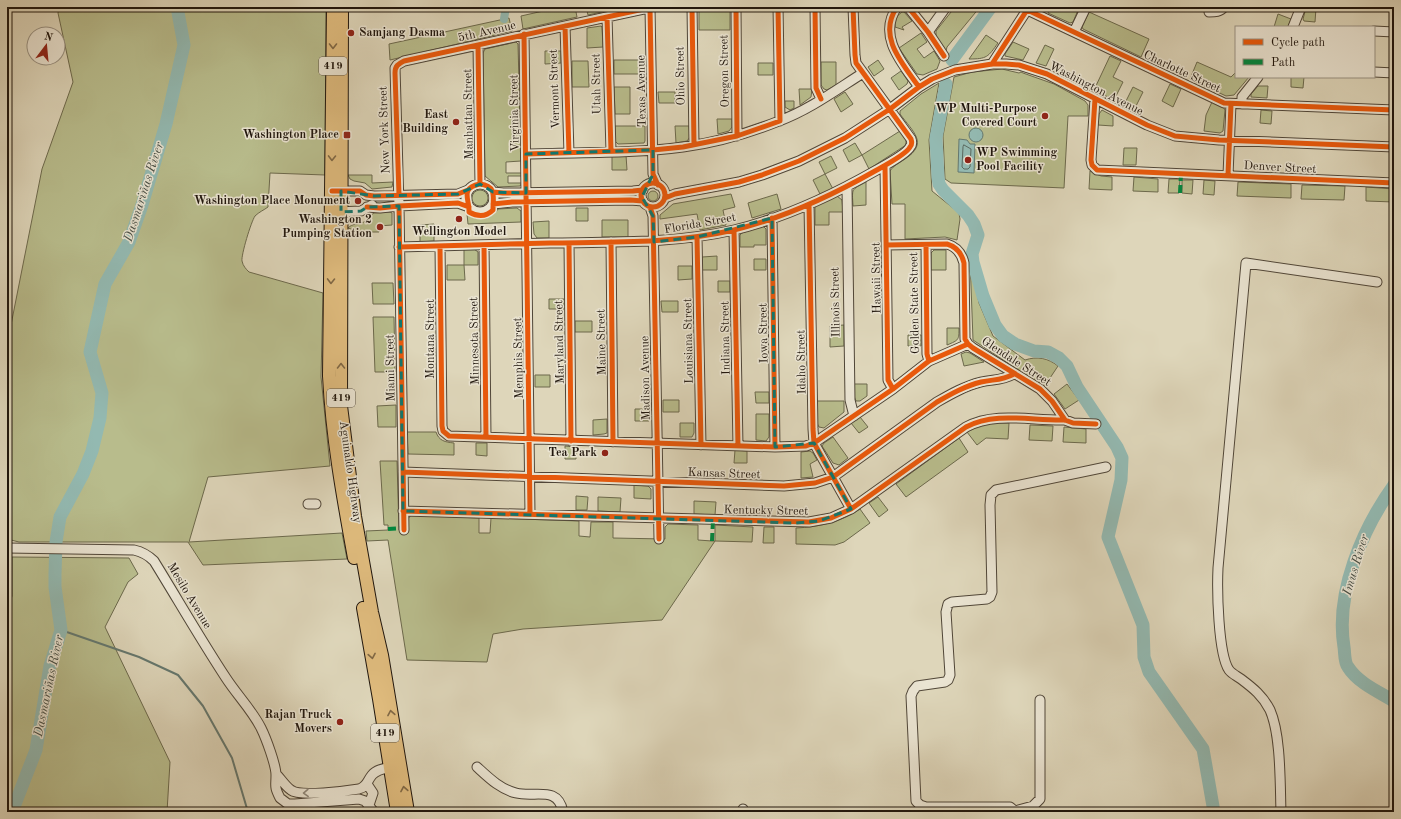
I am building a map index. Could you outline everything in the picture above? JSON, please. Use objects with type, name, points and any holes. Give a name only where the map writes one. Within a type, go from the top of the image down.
[{"type":"main road","name":"Aguinaldo Highway","points":[[333,7],[341,406],[348,494],[395,766],[408,812]]},
{"type":"main road","name":"Aguinaldo Highway","points":[[336,191],[342,7]]},
{"type":"main road","name":"Aguinaldo Highway","points":[[395,766],[397,812]]},
{"type":"street","name":"5th Avenue","points":[[397,65],[404,61],[478,44],[652,7]]},
{"type":"street","name":"Texas Avenue","points":[[652,7],[653,174],[656,190]]},
{"type":"street","name":"Ohio Street","points":[[692,7],[694,145]]},
{"type":"street","name":"Oregon Street","points":[[736,7],[737,136]]},
{"type":"street","points":[[778,7],[780,121]]},
{"type":"street","points":[[815,7],[816,88],[821,99]]},
{"type":"street","points":[[853,7],[856,63],[890,109]]},
{"type":"street","points":[[897,7],[891,18],[890,40],[894,49],[919,87]]},
{"type":"street","points":[[908,7],[928,32],[944,56]]},
{"type":"street","points":[[928,32],[946,7]]},
{"type":"street","points":[[1074,32],[1086,7]]},
{"type":"street","points":[[1209,12],[1222,10],[1224,7]]},
{"type":"street","points":[[1293,26],[1301,7]]},
{"type":"street","points":[[992,64],[1024,9]]},
{"type":"street","name":"Charlotte Street","points":[[1024,9],[1224,103],[1394,110]]},
{"type":"street","name":"Utah Street","points":[[607,17],[611,151]]},
{"type":"street","name":"Vermont Street","points":[[566,26],[569,152]]},
{"type":"street","points":[[1375,31],[1394,32]]},
{"type":"street","name":"Virginia Street","points":[[524,34],[526,197]]},
{"type":"street","name":"Manhattan Street","points":[[478,44],[480,184]]},
{"type":"street","name":"Washington Avenue","points":[[493,204],[526,197],[633,191],[656,190],[675,194],[739,182],[799,161],[845,138],[890,109],[919,87],[938,76],[955,70],[992,64],[1013,64],[1038,71],[1147,126],[1180,137],[1394,147]]},
{"type":"street","name":"New York Street","points":[[397,65],[395,73],[399,206]]},
{"type":"street","points":[[1375,72],[1394,73]]},
{"type":"street","points":[[526,154],[653,150],[694,145],[737,136],[780,121],[821,99],[863,73]]},
{"type":"street","points":[[1242,104],[1242,97],[1257,78]]},
{"type":"street","name":"Denver Street","points":[[1095,99],[1091,160],[1094,168],[1102,171],[1394,183]]},
{"type":"street","points":[[1228,175],[1231,104]]},
{"type":"street","name":"Florida Street","points":[[399,247],[654,242],[697,237],[734,230],[809,205],[847,187],[885,166],[908,150],[911,144],[911,139],[890,109]]},
{"type":"street","name":"Hawaii Street","points":[[885,166],[888,380],[893,389]]},
{"type":"street","points":[[336,191],[360,191],[366,195],[458,194],[480,184],[487,186],[493,192],[494,200],[493,204],[487,210],[478,212],[458,203],[380,208],[368,201],[366,195]]},
{"type":"street","name":"Illinois Street","points":[[847,187],[850,400],[854,416]]},
{"type":"street","points":[[468,190],[466,199],[469,207]]},
{"type":"street","points":[[656,190],[663,202],[650,205],[642,193],[656,190]]},
{"type":"street","name":"Washington Avenue","points":[[493,192],[526,197],[630,200],[650,205]]},
{"type":"street","name":"Memphis Street","points":[[526,197],[528,244],[530,514]]},
{"type":"street","points":[[336,212],[361,211],[374,205],[399,206]]},
{"type":"street","name":"Madison Avenue","points":[[650,205],[654,216],[659,539]]},
{"type":"street","name":"Idaho Street","points":[[809,205],[814,443],[851,509]]},
{"type":"street","name":"Miami Street","points":[[399,206],[404,530]]},
{"type":"street","name":"Iowa Street","points":[[772,218],[775,448]]},
{"type":"street","name":"Indiana Street","points":[[734,230],[738,446]]},
{"type":"street","name":"Louisiana Street","points":[[697,237],[701,445]]},
{"type":"street","name":"Maine Street","points":[[611,242],[613,442]]},
{"type":"street","name":"Maryland Street","points":[[569,243],[571,440]]},
{"type":"street","points":[[486,437],[775,448],[806,446],[814,443],[893,389],[929,361],[968,344],[966,339],[964,263],[962,257],[954,246],[947,244],[886,245]]},
{"type":"street","name":"Minnesota Street","points":[[484,245],[486,437]]},
{"type":"street","name":"Golden State Street","points":[[926,245],[927,354],[929,361]]},
{"type":"street","name":"Montana Street","points":[[440,246],[443,431],[449,436],[486,437]]},
{"type":"street","points":[[1281,812],[1278,746],[1274,722],[1270,710],[1262,697],[1256,690],[1232,673],[1227,665],[1221,634],[1218,604],[1218,568],[1246,263],[1377,282]]},
{"type":"street","name":"Glendale Street","points":[[968,344],[972,348],[1046,394],[1065,420]]},
{"type":"street","name":"Kansas Street","points":[[403,472],[784,486],[815,483],[833,477],[950,394],[980,382],[1004,379],[1014,374]]},
{"type":"street","name":"Kentucky Street","points":[[404,511],[808,522],[831,518],[851,509],[975,422],[1000,418],[1065,420],[1073,423],[1096,424]]},
{"type":"street","points":[[1040,700],[1040,799],[1033,806],[1015,811],[1010,807],[926,807],[920,805],[916,801],[911,696],[917,686],[945,682],[948,680],[950,675],[946,612],[948,604],[952,602],[987,599],[990,597],[992,592],[990,495],[996,490],[1106,467]]},
{"type":"street","name":"Mesilo Avenue","points":[[7,548],[142,551],[154,561],[200,638],[235,692],[252,712],[262,730],[269,747],[276,774],[276,790],[280,798],[288,804],[345,795],[363,788],[367,784],[372,774],[379,770],[395,766]]},
{"type":"street","points":[[477,767],[495,784],[517,793],[540,793],[556,797],[561,804],[563,812]]},
{"type":"street","name":"Mesilo Avenue","points":[[276,774],[290,790],[294,792],[301,794],[345,795],[365,801],[372,809]]},
{"type":"street","name":"Mesilo Avenue","points":[[367,784],[373,793],[372,809]]},
{"type":"highlighted area","points":[[653,150],[653,174],[642,197],[653,216],[654,242],[697,237],[772,218],[775,447],[814,443],[851,509],[819,521],[795,523],[403,511],[399,206],[367,207],[361,211],[341,212],[341,191],[374,196],[458,194],[480,184],[493,192],[526,193],[526,154]]},
{"type":"green space","points":[[59,7],[326,7],[325,175],[270,173],[268,207],[253,219],[242,261],[249,272],[323,293],[321,377],[330,466],[208,477],[189,542],[342,533],[347,559],[203,565],[188,542],[19,542],[7,539],[7,345],[42,169],[73,82],[66,50],[66,26],[61,26],[58,13]]},
{"type":"green space","points":[[561,7],[575,7],[577,17],[523,29],[521,16]]},
{"type":"green space","points":[[586,7],[624,7],[588,15]]},
{"type":"green space","points":[[699,7],[730,7],[730,30],[699,30]]},
{"type":"green space","points":[[955,7],[980,7],[947,47],[946,51],[936,37],[936,31]]},
{"type":"green space","points":[[1051,7],[1079,8],[1073,22],[1070,23],[1048,13]]},
{"type":"green space","points":[[1306,8],[1316,8],[1315,22],[1304,21],[1303,19]]},
{"type":"green space","points":[[902,12],[904,12],[912,21],[902,27],[904,30],[895,27],[896,19]]},
{"type":"green space","points":[[1089,12],[1149,39],[1141,57],[1083,29],[1082,27]]},
{"type":"green space","points":[[1278,14],[1291,19],[1288,26],[1274,26]]},
{"type":"green space","points":[[509,18],[512,31],[390,60],[389,44]]},
{"type":"green space","points":[[601,26],[603,47],[587,48],[587,28]]},
{"type":"green space","points":[[921,33],[927,42],[917,49],[924,58],[934,51],[940,61],[937,69],[923,75],[917,74],[899,48]]},
{"type":"green space","points":[[986,35],[998,43],[989,54],[983,58],[969,59]]},
{"type":"green space","points":[[516,42],[518,44],[521,161],[506,162],[506,173],[522,173],[522,176],[508,176],[508,183],[522,183],[520,186],[498,187],[485,176],[483,53],[485,49]]},
{"type":"green space","points":[[1013,42],[1029,49],[1023,60],[1005,56]]},
{"type":"green space","points":[[1045,45],[1054,49],[1046,66],[1036,63]]},
{"type":"green space","points":[[545,51],[561,51],[561,63],[545,64]]},
{"type":"green space","points":[[1110,56],[1121,61],[1113,77],[1123,82],[1114,100],[1094,90]]},
{"type":"green space","points":[[614,60],[643,60],[644,74],[614,74]]},
{"type":"green space","points":[[878,60],[884,69],[874,76],[868,67]]},
{"type":"green space","points":[[572,61],[588,61],[589,87],[572,87]]},
{"type":"green space","points":[[821,62],[836,62],[836,85],[827,90],[821,85]]},
{"type":"green space","points":[[1197,62],[1231,77],[1235,73],[1235,78],[1248,78],[1234,95],[1226,96],[1190,79]]},
{"type":"green space","points":[[758,63],[773,63],[773,75],[758,75]]},
{"type":"green space","points":[[1002,69],[1019,73],[1021,72],[1054,84],[1085,101],[1088,105],[1088,116],[1068,116],[1064,188],[951,183],[945,179],[943,136],[954,77],[972,72]]},
{"type":"green space","points":[[901,71],[908,81],[907,84],[899,90],[891,78]]},
{"type":"green space","points":[[1291,78],[1304,78],[1303,88],[1291,87]]},
{"type":"green space","points":[[939,83],[929,140],[932,191],[959,213],[960,219],[957,240],[945,237],[905,239],[905,204],[892,204],[890,171],[912,153],[916,148],[917,142],[914,132],[900,114],[900,111],[921,94]]},
{"type":"green space","points":[[1170,84],[1181,89],[1173,107],[1162,101]]},
{"type":"green space","points":[[1258,86],[1268,86],[1267,98],[1251,97],[1251,94]]},
{"type":"green space","points":[[614,87],[630,87],[630,114],[615,114]]},
{"type":"green space","points":[[1133,87],[1143,92],[1134,110],[1124,105]]},
{"type":"green space","points":[[799,89],[812,89],[811,97],[800,105]]},
{"type":"green space","points":[[658,92],[675,92],[675,103],[659,103]]},
{"type":"green space","points":[[845,92],[853,104],[841,112],[834,99]]},
{"type":"green space","points":[[785,101],[794,101],[794,108],[790,110],[785,107]]},
{"type":"green space","points":[[1212,102],[1223,107],[1225,110],[1223,131],[1220,133],[1204,131],[1206,115]]},
{"type":"green space","points":[[1102,110],[1113,116],[1113,126],[1098,125],[1099,114]]},
{"type":"green space","points":[[1261,110],[1272,111],[1271,124],[1260,123]]},
{"type":"green space","points":[[717,119],[732,119],[732,127],[729,131],[718,134]]},
{"type":"green space","points":[[615,126],[645,126],[644,143],[618,144],[615,141]]},
{"type":"green space","points":[[675,126],[689,126],[690,137],[687,141],[676,143]]},
{"type":"green space","points":[[900,131],[906,140],[906,145],[869,169],[862,155]]},
{"type":"green space","points":[[855,143],[862,155],[849,162],[843,150]]},
{"type":"green space","points":[[1124,148],[1137,148],[1136,165],[1123,165]]},
{"type":"green space","points":[[626,155],[627,170],[612,170],[612,156]]},
{"type":"green space","points":[[831,156],[837,168],[825,174],[819,162]]},
{"type":"green space","points":[[1090,171],[1101,176],[1112,177],[1112,190],[1089,189]]},
{"type":"green space","points":[[825,174],[833,189],[820,194],[813,180]]},
{"type":"green space","points":[[348,175],[372,175],[372,183],[393,182],[392,187],[372,189],[365,183],[350,179]]},
{"type":"green space","points":[[1134,177],[1158,179],[1158,192],[1133,191]]},
{"type":"green space","points":[[1169,179],[1180,179],[1179,193],[1168,193]]},
{"type":"green space","points":[[1182,180],[1193,180],[1192,194],[1182,193]]},
{"type":"green space","points":[[1204,180],[1215,181],[1214,195],[1203,194]]},
{"type":"green space","points":[[866,182],[866,205],[853,206],[852,196],[855,188]]},
{"type":"green space","points":[[1238,182],[1291,184],[1291,198],[1237,196]]},
{"type":"green space","points":[[1302,185],[1345,186],[1344,200],[1301,199]]},
{"type":"green space","points":[[1366,187],[1394,189],[1394,202],[1366,201]]},
{"type":"green space","points":[[477,190],[483,190],[488,195],[486,204],[483,206],[477,206],[472,201],[472,195]]},
{"type":"green space","points":[[651,191],[655,191],[657,192],[657,200],[651,201],[648,198],[648,194]]},
{"type":"green space","points":[[731,194],[735,207],[723,210],[726,225],[700,230],[697,214],[660,219],[660,215],[673,204]]},
{"type":"green space","points":[[777,194],[781,209],[752,218],[748,203]]},
{"type":"green space","points":[[837,196],[842,200],[843,212],[829,212],[829,225],[815,225],[815,206]]},
{"type":"green space","points":[[517,208],[521,211],[521,222],[468,224],[467,214],[476,218],[484,218],[492,215],[498,209]]},
{"type":"green space","points":[[576,208],[588,208],[588,221],[576,221]]},
{"type":"green space","points":[[374,213],[392,213],[392,225],[379,226],[379,232],[360,232],[348,228],[364,222]]},
{"type":"green space","points":[[602,220],[628,220],[628,237],[602,237]]},
{"type":"green space","points":[[549,221],[549,238],[537,238],[534,234],[533,222]]},
{"type":"green space","points":[[434,224],[434,241],[420,242],[420,225]]},
{"type":"green space","points":[[763,226],[766,229],[766,245],[740,247],[740,235],[742,233]]},
{"type":"green space","points":[[464,249],[474,249],[478,252],[478,265],[464,265]]},
{"type":"green space","points":[[934,250],[946,250],[946,270],[931,270],[931,253]]},
{"type":"green space","points":[[717,256],[717,270],[702,270],[702,257]]},
{"type":"green space","points":[[754,259],[766,259],[766,270],[754,270]]},
{"type":"green space","points":[[970,259],[979,303],[993,336],[1025,360],[1042,358],[1058,366],[1044,387],[973,340]]},
{"type":"green space","points":[[447,265],[464,265],[465,280],[447,280]]},
{"type":"green space","points":[[678,266],[692,266],[692,279],[678,280]]},
{"type":"green space","points":[[718,281],[730,281],[730,292],[718,292]]},
{"type":"green space","points":[[372,283],[393,283],[394,304],[373,304]]},
{"type":"green space","points":[[549,299],[564,299],[564,309],[549,309]]},
{"type":"green space","points":[[661,301],[678,301],[678,312],[662,312]]},
{"type":"green space","points":[[373,317],[394,317],[395,372],[375,372]]},
{"type":"green space","points":[[575,321],[592,321],[592,332],[575,332]]},
{"type":"green space","points":[[844,325],[844,346],[830,347],[830,326]]},
{"type":"green space","points":[[947,328],[959,328],[959,335],[958,339],[947,345]]},
{"type":"green space","points":[[908,335],[921,335],[921,346],[908,346]]},
{"type":"green space","points":[[966,352],[984,362],[964,366],[961,354]]},
{"type":"green space","points":[[535,375],[550,375],[550,387],[535,387]]},
{"type":"green space","points":[[854,384],[867,384],[867,396],[860,401],[856,401],[854,396]]},
{"type":"green space","points":[[1067,384],[1079,400],[1065,409],[1054,394]]},
{"type":"green space","points":[[755,392],[769,392],[769,403],[756,403]]},
{"type":"green space","points":[[663,400],[679,400],[679,412],[663,412]]},
{"type":"green space","points":[[816,401],[844,401],[844,412],[824,428],[819,427],[817,423]]},
{"type":"green space","points":[[396,405],[396,427],[378,427],[377,406]]},
{"type":"green space","points":[[635,409],[649,409],[649,421],[635,421]]},
{"type":"green space","points":[[756,414],[769,414],[769,437],[766,441],[756,440]]},
{"type":"green space","points":[[860,417],[868,427],[859,433],[851,423]]},
{"type":"green space","points":[[607,419],[607,433],[593,435],[593,420]]},
{"type":"green space","points":[[680,423],[694,423],[694,433],[692,437],[680,437]]},
{"type":"green space","points":[[988,423],[1009,423],[1008,439],[986,438],[977,445],[967,432]]},
{"type":"green space","points":[[1030,425],[1053,426],[1052,441],[1029,440]]},
{"type":"green space","points":[[1064,427],[1086,429],[1086,443],[1063,442]]},
{"type":"green space","points":[[407,432],[436,432],[443,440],[454,443],[454,455],[408,454]]},
{"type":"green space","points":[[833,437],[848,458],[839,465],[833,463],[822,446]]},
{"type":"green space","points":[[959,438],[968,452],[906,497],[896,484]]},
{"type":"green space","points":[[476,443],[487,443],[487,456],[476,455]]},
{"type":"green space","points":[[565,446],[576,447],[576,459],[565,459]]},
{"type":"green space","points":[[735,450],[747,451],[747,463],[734,463]]},
{"type":"green space","points":[[810,451],[817,460],[810,464],[813,477],[801,478],[801,452]]},
{"type":"green space","points":[[380,461],[397,461],[399,530],[408,530],[408,519],[411,515],[479,518],[479,533],[490,533],[491,518],[579,521],[579,536],[590,537],[591,522],[613,522],[613,538],[665,539],[665,527],[668,524],[698,525],[698,540],[715,541],[662,620],[523,629],[493,634],[487,662],[407,660],[388,540],[367,541],[366,531],[388,530],[388,525],[384,525]]},
{"type":"green space","points":[[634,485],[648,486],[651,489],[651,499],[634,498]]},
{"type":"green space","points":[[576,496],[588,497],[587,510],[576,510]]},
{"type":"green space","points":[[598,497],[621,498],[620,512],[598,511]]},
{"type":"green space","points":[[878,497],[888,510],[879,517],[869,503]]},
{"type":"green space","points":[[694,501],[716,502],[715,515],[694,514]]},
{"type":"green space","points":[[860,509],[870,523],[844,542],[835,545],[796,544],[796,528],[830,523],[853,514]]},
{"type":"green space","points":[[715,525],[753,527],[752,542],[715,541]]},
{"type":"green space","points":[[764,527],[774,527],[774,543],[763,543]]},
{"type":"green space","points":[[12,557],[129,558],[138,574],[128,582],[105,627],[170,762],[167,812],[7,812],[7,613],[12,596]]},
{"type":"water","points":[[976,128],[981,130],[983,135],[981,140],[976,142],[971,140],[969,135],[971,130]]},
{"type":"water","points":[[959,139],[967,140],[970,144],[975,144],[974,173],[958,172]]},
{"type":"waterway","name":"Dasmariñas River","points":[[12,812],[36,750],[50,666],[61,630],[55,587],[56,542],[60,517],[83,474],[92,451],[100,418],[102,393],[90,352],[105,284],[129,242],[142,205],[166,124],[184,45],[177,7]]},
{"type":"waterway","points":[[504,19],[506,7]]},
{"type":"waterway","points":[[952,60],[991,7]]},
{"type":"waterway","points":[[946,84],[936,138],[939,184],[968,215],[974,224],[978,235],[972,254],[973,262],[983,296],[995,325],[1003,336],[1015,344],[1034,351],[1048,352],[1059,358],[1067,366],[1077,387],[1117,447],[1122,458],[1121,480],[1108,537],[1143,625],[1144,657],[1149,672],[1203,749],[1214,812]]},
{"type":"waterway","name":"Imus River","points":[[1394,485],[1372,521],[1354,562],[1348,583],[1342,626],[1345,660],[1352,673],[1375,691],[1394,701]]},
{"type":"waterway","points":[[61,630],[139,657],[178,675],[203,706],[232,758],[248,812]]},
{"type":"marked path","points":[[1180,193],[1181,174]]},
{"type":"marked path","points":[[712,541],[713,520]]},
{"type":"marked path","points":[[388,529],[404,528]]},
{"type":"cycle path","points":[[399,195],[395,73],[396,67],[399,64],[404,61],[653,7]]},
{"type":"cycle path","points":[[692,7],[694,145]]},
{"type":"cycle path","points":[[736,7],[737,136]]},
{"type":"cycle path","points":[[526,154],[653,150],[683,147],[737,136],[780,121],[778,7]]},
{"type":"cycle path","points":[[815,7],[816,88],[821,99]]},
{"type":"cycle path","points":[[399,247],[619,242],[665,240],[711,235],[753,225],[789,213],[858,180],[899,157],[908,150],[912,142],[856,63],[853,7]]},
{"type":"cycle path","points":[[897,7],[892,18],[890,28],[891,39],[899,59],[919,87]]},
{"type":"cycle path","points":[[908,7],[928,32],[944,56]]},
{"type":"cycle path","points":[[1021,7],[1224,103],[1394,110]]},
{"type":"cycle path","points":[[650,8],[653,174],[658,185]]},
{"type":"cycle path","points":[[992,64],[1027,10]]},
{"type":"cycle path","points":[[607,17],[611,151]]},
{"type":"cycle path","points":[[565,26],[569,153]]},
{"type":"cycle path","points":[[524,34],[530,514]]},
{"type":"cycle path","points":[[478,45],[480,184]]},
{"type":"cycle path","points":[[665,198],[675,194],[739,182],[799,161],[845,138],[890,109],[932,79],[955,70],[992,64],[1019,65],[1047,74],[1147,125],[1175,136],[1219,140],[1394,147]]},
{"type":"cycle path","points":[[1095,99],[1091,160],[1092,165],[1097,170],[1394,183]]},
{"type":"cycle path","points":[[1228,175],[1231,104]]},
{"type":"cycle path","points":[[885,166],[888,380],[893,389]]},
{"type":"cycle path","points":[[653,183],[661,187],[665,195],[661,203],[653,207],[645,203],[641,195],[645,187],[653,183]]},
{"type":"cycle path","points":[[480,184],[489,187],[493,193],[493,210],[482,216],[469,212],[467,195],[470,188],[480,184]]},
{"type":"cycle path","points":[[332,191],[360,191],[366,195],[374,196],[458,194],[468,190]]},
{"type":"cycle path","points":[[493,192],[643,190]]},
{"type":"cycle path","points":[[493,204],[512,202],[643,201]]},
{"type":"cycle path","points":[[367,207],[380,208],[458,203],[469,207]]},
{"type":"cycle path","points":[[809,205],[814,443],[851,509]]},
{"type":"cycle path","points":[[399,206],[404,530]]},
{"type":"cycle path","points":[[650,207],[653,216],[659,539]]},
{"type":"cycle path","points":[[772,218],[775,447]]},
{"type":"cycle path","points":[[734,230],[738,446]]},
{"type":"cycle path","points":[[697,237],[701,445]]},
{"type":"cycle path","points":[[611,242],[613,442]]},
{"type":"cycle path","points":[[569,243],[571,441]]},
{"type":"cycle path","points":[[886,245],[947,244],[956,249],[962,257],[964,263],[965,339],[968,344],[1040,389],[1052,401],[1065,420]]},
{"type":"cycle path","points":[[484,245],[486,437]]},
{"type":"cycle path","points":[[926,245],[927,354],[929,361]]},
{"type":"cycle path","points":[[440,246],[442,426],[443,431],[449,436],[775,447],[806,446],[814,443],[893,389],[929,361],[968,344]]},
{"type":"cycle path","points":[[403,472],[784,486],[815,483],[833,477],[937,402],[964,388],[986,381],[1001,379],[1014,374]]},
{"type":"cycle path","points":[[403,511],[809,522],[831,518],[851,509],[966,427],[977,422],[989,419],[1014,418],[1065,420],[1073,423],[1096,424]]},
{"type":"place","name":"Samjang Dasma","points":[[351,33]]},
{"type":"place","name":"WP Multi-Purpose Covered Court","points":[[1045,116]]},
{"type":"place","name":"East Building","points":[[456,122]]},
{"type":"place","name":"Washington Place","points":[[347,135]]},
{"type":"place","name":"WP Swimming Pool Facility","points":[[968,160]]},
{"type":"place","name":"Washington Place Monument","points":[[358,201]]},
{"type":"place","name":"Wellington Model","points":[[459,219]]},
{"type":"place","name":"Washington 2 Pumping Station","points":[[380,227]]},
{"type":"place","name":"Tea Park","points":[[605,453]]},
{"type":"place","name":"Rajan Truck Movers","points":[[340,722]]}]
